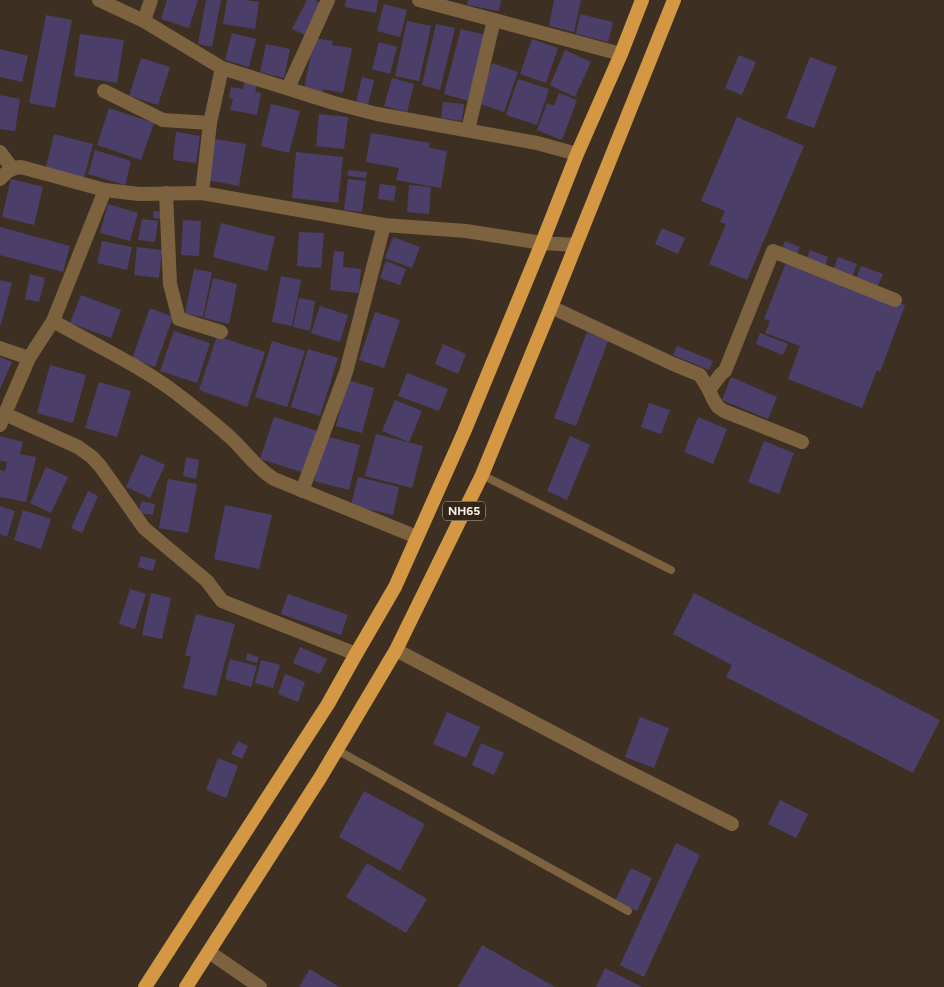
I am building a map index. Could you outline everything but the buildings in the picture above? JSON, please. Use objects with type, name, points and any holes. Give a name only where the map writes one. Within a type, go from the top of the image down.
[{"type":"highway","name":"NH65","points":[[145,987],[323,712],[395,587],[464,432],[642,0]]},
{"type":"highway","name":"NH65","points":[[186,987],[320,778],[396,650],[482,475],[674,0]]},
{"type":"street","points":[[99,0],[144,21],[222,68],[334,103],[377,114],[537,143],[577,154]]},
{"type":"street","points":[[144,21],[151,0]]},
{"type":"street","points":[[288,88],[328,0]]},
{"type":"street","points":[[419,0],[460,5],[494,20],[621,54]]},
{"type":"street","points":[[468,130],[494,20]]},
{"type":"street","points":[[202,193],[210,123],[222,68]]},
{"type":"street","points":[[104,91],[163,120],[210,123]]},
{"type":"street","points":[[0,152],[12,168]]},
{"type":"street","points":[[0,179],[12,168],[22,167],[105,190],[138,194],[202,193],[384,225],[466,231],[542,243],[576,245]]},
{"type":"street","points":[[105,190],[53,321],[29,358],[3,419],[78,446],[92,457],[144,528],[208,581],[222,601],[356,654]]},
{"type":"street","points":[[166,193],[170,284],[179,319],[221,332]]},
{"type":"street","points":[[302,491],[346,372],[384,225]]},
{"type":"street","points":[[709,390],[725,371],[773,251],[895,300]]},
{"type":"street","points":[[551,307],[700,375],[713,399],[724,411],[802,442]]},
{"type":"street","points":[[53,321],[154,377],[232,439],[256,465],[274,479],[417,537]]},
{"type":"street","points":[[0,348],[29,358]]},
{"type":"street","points":[[396,650],[732,824]]},
{"type":"street","points":[[209,952],[260,987]]},
{"type":"lane","points":[[482,475],[672,570]]},
{"type":"lane","points":[[337,750],[628,911]]}]
